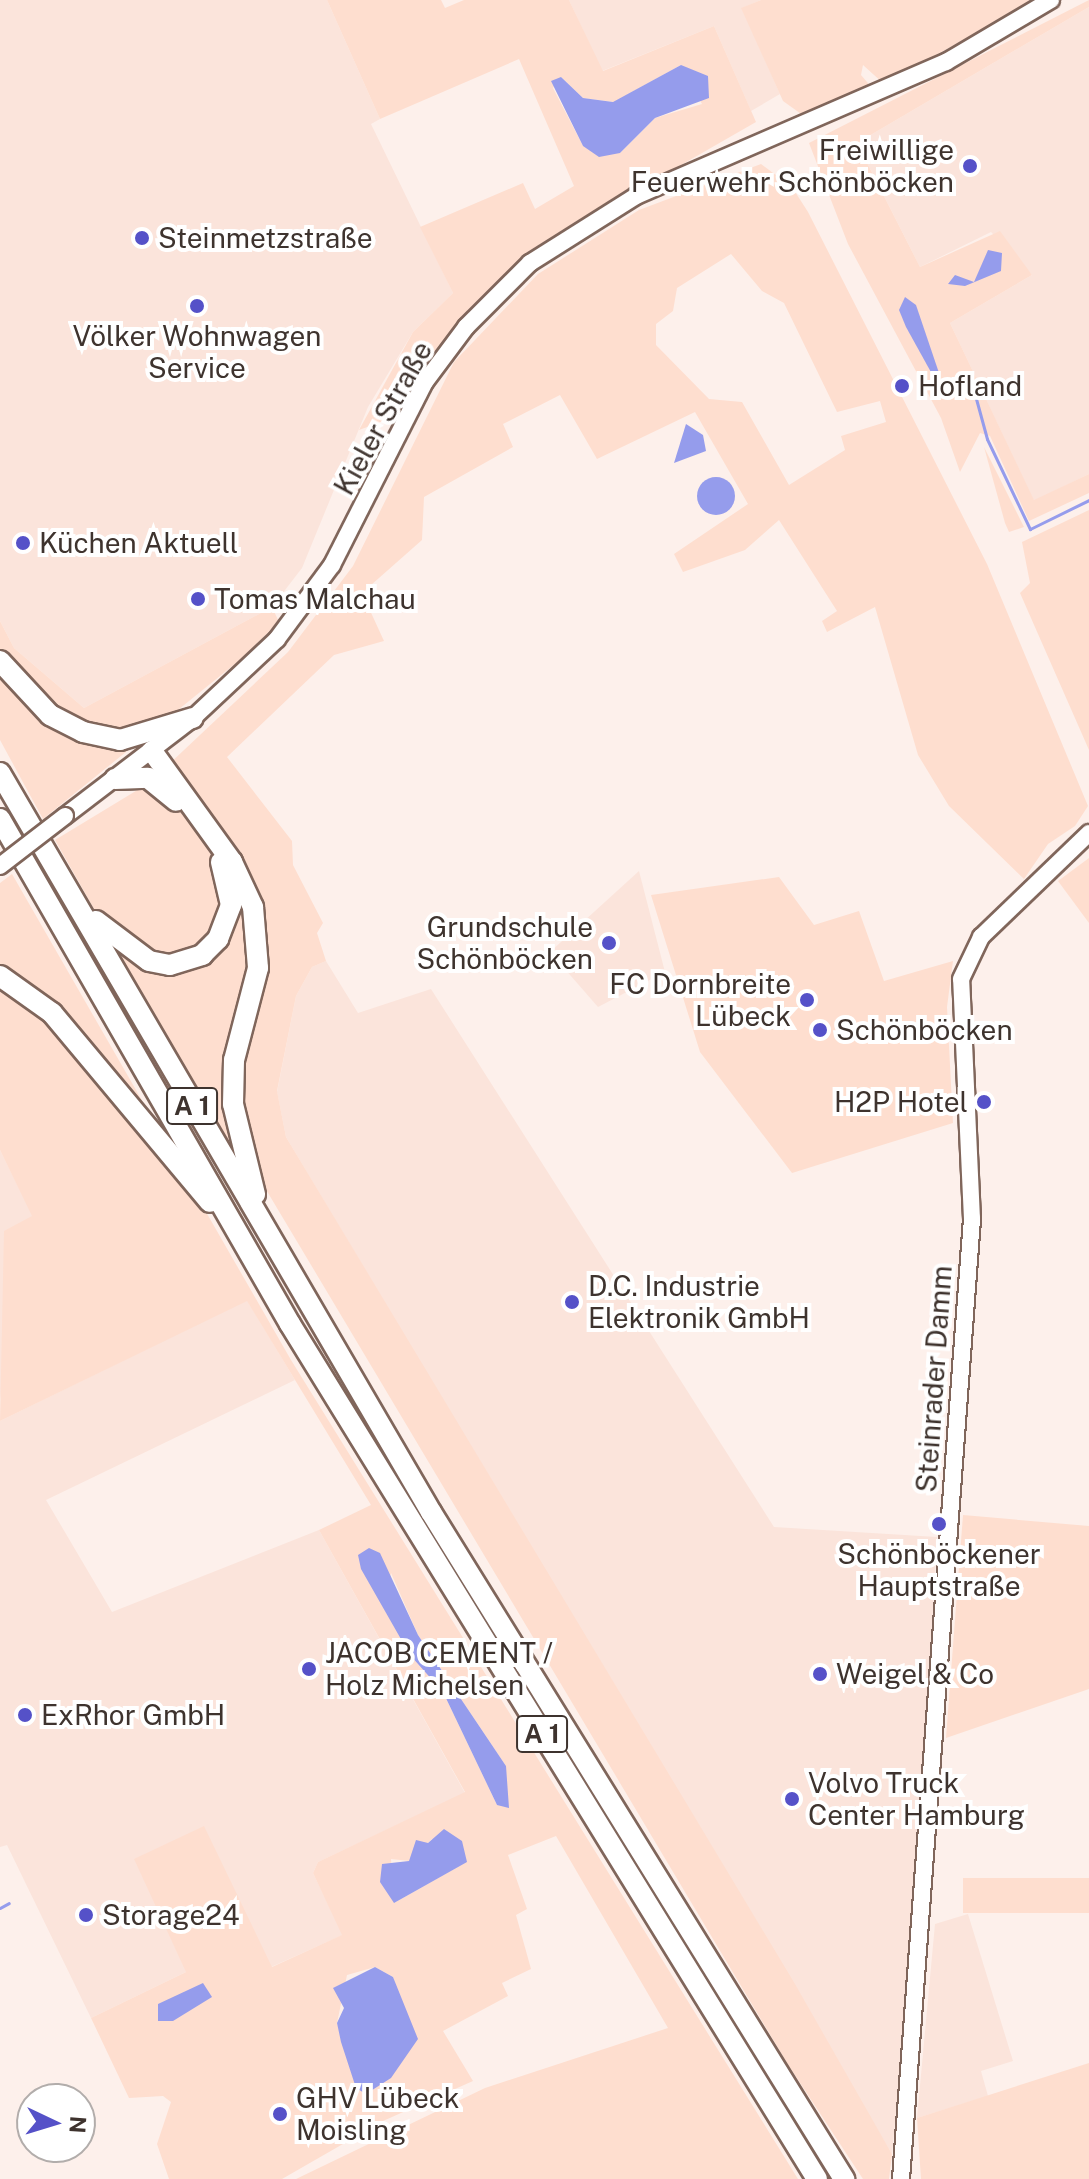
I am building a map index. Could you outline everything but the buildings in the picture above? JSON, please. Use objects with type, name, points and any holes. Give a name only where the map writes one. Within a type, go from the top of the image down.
[{"type":"highway","points":[[0,661],[50,715],[83,732],[120,740],[193,718]]},
{"type":"highway","points":[[152,751],[232,862],[253,907],[258,968],[234,1060],[233,1104],[245,1173],[286,1269]]},
{"type":"highway","name":"A 1","points":[[0,773],[286,1269],[844,2179]]},
{"type":"highway","points":[[18,805],[103,932],[149,961],[188,961],[211,948],[227,923],[228,875],[161,783],[115,779]]},
{"type":"highway","name":"A 1","points":[[0,819],[237,1232],[817,2179]]},
{"type":"highway","points":[[0,976],[52,1013],[237,1232]]},
{"type":"main road","name":"Kieler Straße","points":[[0,866],[152,751],[260,659],[310,598],[425,382],[466,327],[530,263],[636,196],[933,68],[1051,0]]},
{"type":"main road","name":"Steinrader Damm","points":[[901,2179],[919,1978],[972,1219],[961,979],[981,937],[1089,833]]},
{"type":"shaded area","points":[[0,0],[327,0],[380,119],[371,124],[453,293],[413,332],[368,407],[302,568],[272,607],[84,708],[14,648],[0,621]]},
{"type":"shaded area","points":[[327,0],[441,0],[445,8],[464,0],[569,0],[603,71],[714,26],[756,122],[547,242],[468,313],[389,419],[359,430],[413,332],[453,293],[420,227],[523,183],[535,209],[574,186],[519,59],[380,119]],"holes":[[[681,65],[702,104],[655,118],[620,153],[583,146],[553,88],[561,77],[583,98],[614,102]]]},
{"type":"shaded area","points":[[569,0],[761,0],[742,8],[780,94],[751,111],[714,26],[602,71]]},
{"type":"shaded area","points":[[761,0],[1035,0],[884,84],[863,65],[861,75],[873,89],[804,116],[783,101],[741,8]]},
{"type":"shaded area","points":[[1089,0],[1089,7],[857,143],[920,267],[1000,231],[1032,275],[950,323],[1034,500],[1089,474],[1089,493],[1029,521],[990,436],[980,433],[960,472],[941,418],[848,244],[809,143]]},
{"type":"shaded area","points":[[1089,7],[1089,474],[1034,501],[950,323],[1032,275],[991,232],[920,267],[857,143]]},
{"type":"shaded area","points":[[761,164],[792,187],[808,212],[987,564],[1088,806],[1075,826],[1048,844],[1024,879],[949,806],[918,755],[875,607],[827,632],[822,621],[837,611],[779,520],[745,550],[683,572],[674,554],[748,504],[695,412],[597,459],[560,395],[503,424],[513,447],[424,497],[422,540],[362,593],[384,641],[334,655],[227,757],[292,841],[293,865],[323,923],[317,933],[326,961],[312,967],[296,996],[277,1091],[286,1137],[795,1984],[892,2154],[889,2179],[863,2179],[787,2063],[249,1161],[236,1160],[55,840],[149,783],[288,652],[353,566],[454,362],[538,274],[639,210]],"holes":[[[731,254],[762,291],[784,303],[837,412],[880,401],[886,422],[841,436],[845,450],[789,485],[742,402],[709,399],[656,345],[656,324],[673,311],[677,288]]]},
{"type":"shaded area","points":[[984,447],[1024,527],[1009,532]]},
{"type":"shaded area","points":[[1089,510],[1089,750],[1020,593],[1030,583],[1022,542]]},
{"type":"shaded area","points":[[272,607],[279,622],[241,659],[43,819],[0,740],[0,621],[14,648],[84,708]]},
{"type":"shaded area","points":[[1089,858],[1089,923],[1058,881]]},
{"type":"shaded area","name":"Grundschule Schönböcken","points":[[639,871],[665,972],[598,1007],[550,952]]},
{"type":"shaded area","points":[[12,874],[291,1360],[798,2179],[296,2179],[485,2088],[668,2028],[556,1836],[508,1855],[527,1909],[516,1915],[531,1969],[502,1983],[508,1996],[443,2031],[473,2081],[383,2121],[282,2179],[169,2179],[157,2144],[171,2102],[163,2096],[129,2098],[91,2018],[186,1972],[134,1859],[204,1826],[272,1967],[342,1935],[313,1873],[318,1862],[465,1792],[319,1530],[371,1505],[247,1301],[0,1421],[4,1231],[32,1216],[0,1150],[0,883]],"holes":[[[391,1573],[418,1635],[506,1766],[497,1805],[443,1692],[385,1611]],[[432,1839],[459,1866],[394,1903],[391,1859],[410,1861]],[[375,1967],[393,1977],[408,2025],[353,2073],[337,2023],[347,1975]]]},
{"type":"shaded area","name":"Schönböcken","points":[[779,877],[814,925],[859,911],[884,981],[953,961],[947,1007],[953,1123],[792,1173],[700,1052],[651,895]]},
{"type":"shaded area","points":[[326,961],[358,1013],[431,989],[774,1527],[937,1537],[918,1881],[892,2154],[286,1137],[277,1092],[296,996],[312,967]]},
{"type":"shaded area","points":[[0,1150],[33,1216],[0,1399]]},
{"type":"shaded area","points":[[247,1300],[295,1380],[46,1500],[112,1612],[319,1530],[465,1793],[318,1862],[313,1873],[343,1935],[271,1967],[256,1938],[91,2018],[7,1845],[0,1847],[0,1421]]},
{"type":"shaded area","points":[[963,1515],[1089,1526],[1089,1689],[946,1738]]},
{"type":"shaded area","points":[[963,1878],[1089,1878],[1089,1913],[963,1913]]},
{"type":"shaded area","points":[[968,1914],[1013,2061],[981,2071],[988,2096],[917,2118],[935,1924]]},
{"type":"shaded area","points":[[1089,2063],[1089,2179],[921,2179],[917,2118]]},
{"type":"water","points":[[681,65],[708,76],[709,98],[655,118],[620,153],[599,157],[583,146],[551,81],[561,77],[583,98],[613,102]]},
{"type":"water","points":[[988,250],[1002,253],[1001,271],[965,286],[948,284],[955,275],[974,282]]},
{"type":"water","points":[[905,297],[916,305],[939,373],[932,374],[906,327],[899,310]]},
{"type":"water","points":[[686,424],[703,435],[706,451],[674,463]]},
{"type":"water","points":[[716,477],[729,483],[735,496],[729,509],[716,515],[703,509],[697,496],[703,483]]},
{"type":"water","points":[[369,1548],[380,1553],[418,1635],[506,1766],[509,1808],[497,1805],[443,1692],[410,1655],[361,1569],[358,1555]]},
{"type":"water","points":[[444,1829],[462,1841],[467,1862],[394,1903],[380,1882],[382,1864],[409,1861],[416,1840],[428,1843]]},
{"type":"water","points":[[375,1967],[393,1977],[418,2039],[391,2078],[366,2094],[356,2088],[341,2042],[337,2023],[344,2008],[333,1988]]},
{"type":"water","points":[[203,1983],[212,1997],[173,2021],[158,2021],[158,2004]]},
{"type":"waterway","points":[[972,384],[987,439],[1030,529],[1089,500]]},
{"type":"waterway","points":[[0,1908],[9,1903]]},
{"type":"place","name":"Freiwillige Feuerwehr Schönböcken","points":[[970,166]]},
{"type":"place","name":"Steinmetzstraße","points":[[142,238]]},
{"type":"place","name":"Völker Wohnwagen Service","points":[[197,306]]},
{"type":"place","name":"Hofland","points":[[902,386]]},
{"type":"place","name":"Küchen Aktuell","points":[[23,543]]},
{"type":"place","name":"Tomas Malchau","points":[[198,599]]},
{"type":"place","name":"Grundschule Schönböcken","points":[[609,943]]},
{"type":"place","name":"FC Dornbreite Lübeck","points":[[807,1000]]},
{"type":"place","name":"Schönböcken","points":[[820,1030]]},
{"type":"place","name":"H2P Hotel","points":[[984,1102]]},
{"type":"place","name":"D.C. Industrie Elektronik GmbH","points":[[572,1302]]},
{"type":"place","name":"Schönböckener Hauptstraße","points":[[939,1524]]},
{"type":"place","name":"JACOB CEMENT / Holz Michelsen","points":[[309,1669]]},
{"type":"place","name":"Weigel & Co","points":[[820,1674]]},
{"type":"place","name":"ExRhor GmbH","points":[[25,1715]]},
{"type":"place","name":"Volvo Truck Center Hamburg","points":[[792,1799]]},
{"type":"place","name":"Storage24","points":[[86,1915]]},
{"type":"place","name":"GHV Lübeck Moisling","points":[[280,2114]]}]
